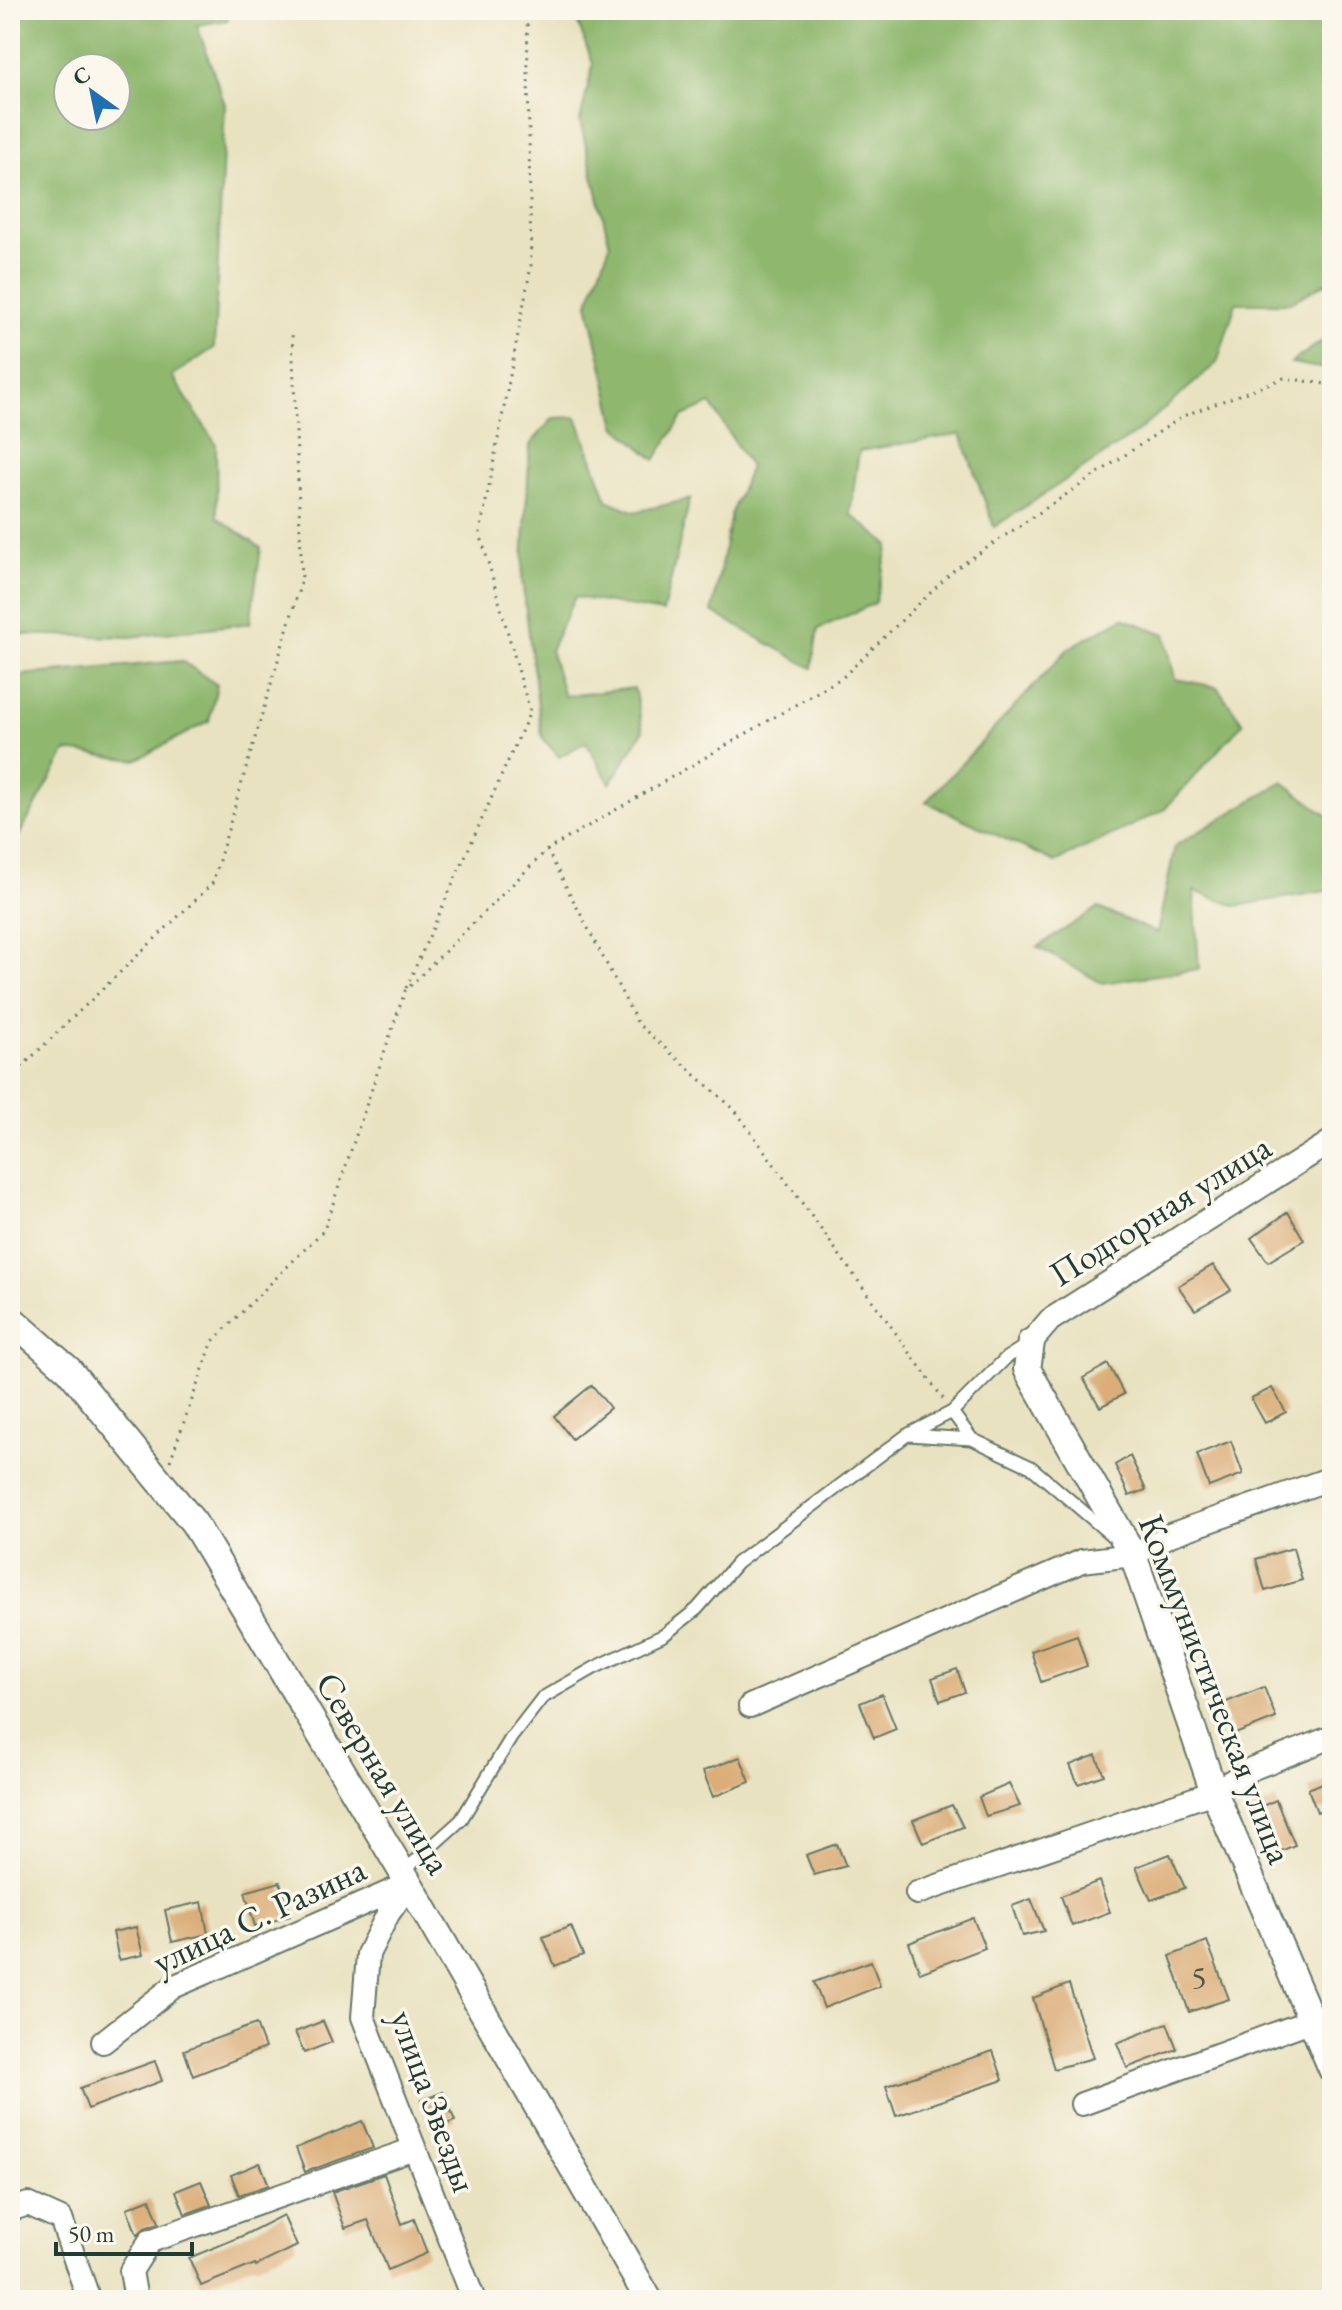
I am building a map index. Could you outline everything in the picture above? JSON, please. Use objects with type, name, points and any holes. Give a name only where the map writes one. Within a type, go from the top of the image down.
[{"type":"street","name":"Подгорная улица","points":[[1031,1342],[1050,1320],[1332,1141]]},
{"type":"street","name":"Северная улица","points":[[10,1318],[69,1370],[194,1523],[406,1878],[649,2300]]},
{"type":"street","name":"Коммунистическая улица","points":[[1031,1342],[1027,1369],[1133,1555],[1214,1792],[1322,2018],[1332,2069]]},
{"type":"street","points":[[750,1706],[1082,1561],[1133,1555],[1170,1535],[1332,1478]]},
{"type":"street","points":[[917,1893],[1214,1792],[1251,1769],[1332,1737]]},
{"type":"street","name":"улица С. Разина","points":[[103,2042],[173,1987],[406,1878]]},
{"type":"street","name":"улица Звезды","points":[[406,1878],[368,1954],[363,2017],[474,2300]]},
{"type":"street","points":[[1082,2104],[1322,2018]]},
{"type":"street","points":[[136,2300],[131,2271],[150,2241],[414,2149]]},
{"type":"street","points":[[10,2210],[28,2204],[61,2219],[89,2300]]},
{"type":"lane","points":[[406,1878],[461,1820],[511,1738],[542,1698],[594,1668],[664,1635],[697,1609],[737,1563],[907,1435],[952,1412],[1006,1358],[1031,1342]]},
{"type":"lane","points":[[952,1412],[972,1439]]},
{"type":"lane","points":[[907,1435],[972,1439],[1031,1467],[1133,1555]]},
{"type":"path","points":[[162,1483],[213,1341],[324,1230],[405,991],[530,712],[480,533],[531,266],[527,10]]},
{"type":"path","points":[[10,1078],[212,884],[302,579],[292,333]]},
{"type":"path","points":[[405,991],[547,850],[843,677],[954,570],[1183,416],[1284,378],[1332,385]]},
{"type":"path","points":[[547,850],[638,1024],[735,1110],[952,1412]]},
{"type":"green space","points":[[10,10],[231,10],[227,20],[197,25],[225,105],[214,348],[172,376],[216,444],[217,517],[261,548],[250,623],[130,637],[10,634]]},
{"type":"green space","points":[[573,10],[1332,10],[1332,280],[1289,303],[1236,303],[1217,363],[1135,434],[994,527],[961,434],[859,451],[850,514],[889,545],[875,603],[818,629],[812,668],[712,612],[731,514],[750,467],[711,404],[683,416],[655,460],[616,426],[588,303],[610,245],[580,121],[593,64]]},
{"type":"green space","points":[[1332,334],[1332,370],[1291,363]]},
{"type":"green space","points":[[577,417],[607,500],[635,512],[690,499],[663,612],[575,597],[550,650],[564,696],[634,688],[643,731],[610,784],[586,742],[559,757],[542,737],[522,579],[530,445],[553,418]]},
{"type":"green space","points":[[1123,618],[1165,634],[1175,679],[1217,687],[1243,723],[1164,810],[1055,862],[926,802],[1069,648]]},
{"type":"green space","points":[[182,661],[217,685],[209,721],[136,760],[66,751],[10,852],[10,676]]},
{"type":"green space","points":[[1283,782],[1328,816],[1332,813],[1332,890],[1236,906],[1194,891],[1199,969],[1102,983],[1037,947],[1098,908],[1157,933],[1175,846]]},
{"type":"building","points":[[1288,1212],[1304,1240],[1268,1262],[1251,1238]]},
{"type":"building","points":[[1213,1265],[1231,1290],[1195,1310],[1178,1286]]},
{"type":"building","points":[[1108,1364],[1124,1394],[1100,1407],[1083,1378]]},
{"type":"building","points":[[592,1385],[610,1408],[572,1439],[554,1416]]},
{"type":"building","points":[[1272,1388],[1286,1412],[1265,1423],[1251,1398]]},
{"type":"building","points":[[1231,1441],[1243,1474],[1209,1487],[1197,1454]]},
{"type":"building","points":[[1130,1456],[1146,1490],[1129,1496],[1115,1465]]},
{"type":"building","points":[[1293,1548],[1302,1580],[1265,1591],[1256,1559]]},
{"type":"building","points":[[1077,1635],[1087,1666],[1041,1682],[1031,1651]]},
{"type":"building","points":[[957,1669],[965,1692],[940,1701],[932,1678]]},
{"type":"building","points":[[1264,1687],[1276,1718],[1233,1735],[1221,1704]]},
{"type":"building","points":[[882,1694],[896,1729],[874,1738],[860,1703]]},
{"type":"building","points":[[1096,1755],[1104,1775],[1078,1784],[1070,1765]]},
{"type":"building","points":[[740,1757],[750,1782],[713,1797],[703,1771]]},
{"type":"building","points":[[1332,1779],[1332,1806],[1317,1812],[1308,1789]]},
{"type":"building","points":[[1009,1784],[1020,1806],[986,1816],[979,1797]]},
{"type":"building","points":[[1276,1800],[1295,1845],[1267,1857],[1248,1812]]},
{"type":"building","points":[[952,1805],[963,1827],[923,1843],[913,1820]]},
{"type":"building","points":[[837,1844],[846,1866],[814,1875],[806,1855]]},
{"type":"building","points":[[1170,1854],[1185,1888],[1151,1900],[1136,1867]]},
{"type":"building","points":[[1099,1881],[1110,1912],[1072,1926],[1061,1896]]},
{"type":"building","points":[[280,1882],[290,1916],[255,1926],[245,1892]]},
{"type":"building","points":[[1031,1899],[1044,1931],[1022,1936],[1012,1906]]},
{"type":"building","points":[[202,1902],[208,1934],[172,1942],[165,1910]]},
{"type":"building","points":[[973,1918],[985,1948],[920,1973],[909,1943]]},
{"type":"building","points":[[571,1926],[583,1955],[555,1966],[543,1937]]},
{"type":"building","points":[[136,1927],[143,1955],[119,1960],[113,1932]]},
{"type":"building","points":[[1207,1941],[1229,1999],[1189,2012],[1170,1956]]},
{"type":"building","points":[[871,1961],[880,1986],[824,2008],[814,1982]]},
{"type":"building","points":[[1069,1984],[1093,2058],[1054,2069],[1033,1998]]},
{"type":"building","points":[[323,2021],[332,2042],[304,2053],[295,2032]]},
{"type":"building","points":[[1167,2023],[1177,2049],[1127,2068],[1117,2043]]},
{"type":"building","points":[[256,2024],[265,2048],[193,2076],[184,2050]]},
{"type":"building","points":[[993,2051],[1003,2080],[896,2116],[886,2086]]},
{"type":"building","points":[[155,2061],[162,2081],[88,2109],[80,2088]]},
{"type":"building","points":[[443,2092],[455,2121],[434,2129],[422,2100]]},
{"type":"building","points":[[362,2121],[373,2148],[305,2172],[296,2148]]},
{"type":"building","points":[[260,2163],[269,2185],[239,2195],[231,2175]]},
{"type":"building","points":[[384,2174],[402,2224],[414,2219],[427,2253],[388,2270],[368,2220],[345,2228],[332,2192]]},
{"type":"building","points":[[201,2181],[211,2205],[185,2214],[176,2191]]},
{"type":"building","points":[[150,2199],[159,2223],[137,2235],[127,2208]]},
{"type":"building","points":[[283,2215],[297,2246],[256,2266],[201,2286],[189,2258]]}]
